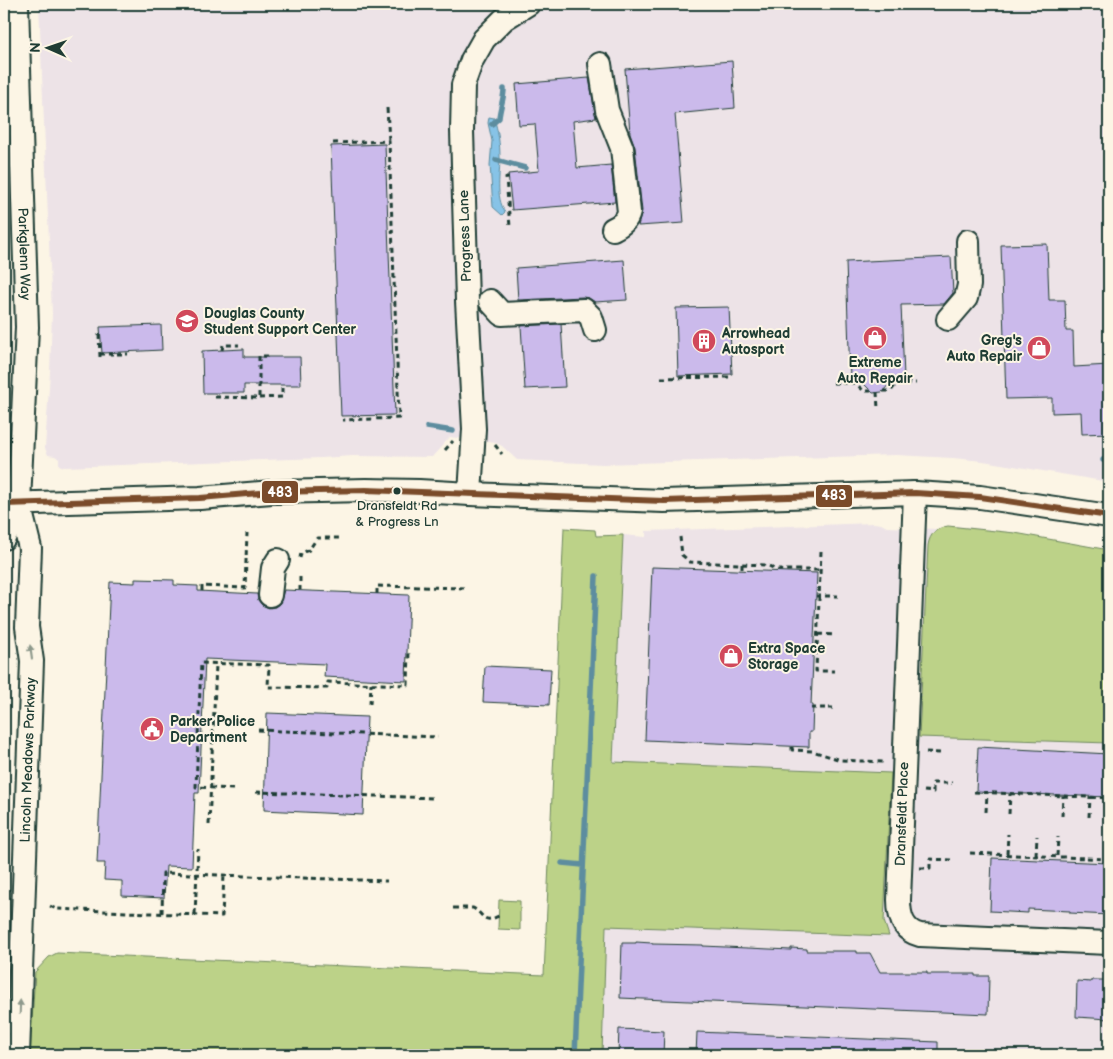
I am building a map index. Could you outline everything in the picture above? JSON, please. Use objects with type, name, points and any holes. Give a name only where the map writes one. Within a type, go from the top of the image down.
[{"type":"street","name":"Parkglenn Way","points":[[11,504],[27,327],[12,97],[16,4]]},
{"type":"street","name":"Progress Lane","points":[[470,494],[474,429],[467,301],[462,130],[464,85],[472,60],[484,39],[504,20],[528,4]]},
{"type":"street","points":[[600,64],[607,110],[622,148],[629,212],[628,218],[613,229]]},
{"type":"street","points":[[948,319],[966,298],[969,286],[968,241]]},
{"type":"street","points":[[490,300],[502,314],[584,310],[591,317],[595,330]]},
{"type":"street","points":[[4,538],[11,504],[200,498],[272,492],[339,490],[664,500],[915,493],[980,497],[1109,516]]},
{"type":"street","name":"Dransfeldt Place","points":[[915,493],[898,900],[902,921],[909,930],[920,935],[1109,943]]},
{"type":"street","name":"Lincoln Meadows Parkway","points":[[11,504],[30,548],[27,627],[32,661],[18,1055]]},
{"type":"street","points":[[270,595],[273,568],[278,560]]},
{"type":"path","points":[[343,420],[399,418],[387,108]]},
{"type":"path","points":[[333,143],[389,141]]},
{"type":"path","points":[[509,178],[506,178],[510,227]]},
{"type":"path","points":[[101,335],[99,334],[100,356],[128,354]]},
{"type":"path","points":[[222,350],[223,345],[239,345]]},
{"type":"path","points":[[259,398],[259,356],[269,356]]},
{"type":"path","points":[[661,378],[732,378]]},
{"type":"path","points":[[833,383],[855,382],[864,391],[871,391]]},
{"type":"path","points":[[883,391],[891,391],[897,384],[916,383]]},
{"type":"path","points":[[215,397],[223,395],[259,398],[282,397],[282,385]]},
{"type":"path","points":[[878,392],[878,408]]},
{"type":"path","points":[[202,591],[202,586],[245,588],[247,533]]},
{"type":"path","points":[[680,536],[681,552],[688,561],[768,565],[778,570],[820,570]]},
{"type":"path","points":[[300,558],[301,553],[309,550],[317,538],[342,538]]},
{"type":"path","points":[[821,551],[816,671],[834,672]]},
{"type":"path","points":[[742,564],[742,570]]},
{"type":"path","points":[[300,577],[300,590]]},
{"type":"path","points":[[377,594],[377,586],[466,588]]},
{"type":"path","points":[[818,596],[838,596]]},
{"type":"path","points":[[818,634],[836,635]]},
{"type":"path","points":[[233,789],[196,787],[201,663],[269,666],[268,686],[327,688],[328,682],[408,685],[409,650]]},
{"type":"path","points":[[209,825],[216,663]]},
{"type":"path","points":[[370,704],[371,683]]},
{"type":"path","points":[[811,708],[833,708]]},
{"type":"path","points":[[258,730],[438,737]]},
{"type":"path","points":[[792,747],[792,750],[812,751],[841,760],[889,762]]},
{"type":"path","points":[[924,752],[940,753]]},
{"type":"path","points":[[923,791],[933,792],[933,783],[952,783]]},
{"type":"path","points":[[256,792],[435,798]]},
{"type":"path","points":[[974,792],[1109,798]]},
{"type":"path","points":[[986,812],[987,793]]},
{"type":"path","points":[[1009,814],[1010,794]]},
{"type":"path","points":[[1062,816],[1063,796]]},
{"type":"path","points":[[1089,817],[1090,797]]},
{"type":"path","points":[[1007,854],[1008,834]]},
{"type":"path","points":[[1036,856],[1037,836]]},
{"type":"path","points":[[1057,856],[1058,837]]},
{"type":"path","points":[[195,914],[198,848]]},
{"type":"path","points":[[970,853],[1109,859]]},
{"type":"path","points":[[920,868],[930,868],[930,859],[951,860]]},
{"type":"path","points":[[162,913],[164,873],[387,881]]},
{"type":"path","points":[[50,906],[56,908],[222,916],[224,875]]},
{"type":"path","points":[[453,908],[473,908],[483,918],[487,919],[499,916]]},
{"type":"shaded area","points":[[39,4],[1109,4],[1109,482],[983,461],[896,455],[603,464],[517,460],[496,443],[450,437],[432,457],[353,456],[64,467],[59,465],[59,459],[48,455],[45,448],[52,313]]},
{"type":"shaded area","points":[[874,523],[887,527],[937,529],[955,526],[984,529],[1109,550],[1109,1055],[602,1055],[623,535],[646,537],[646,531]]},
{"type":"green space","points":[[948,526],[1015,533],[1109,550],[1109,743],[919,737],[928,545],[934,532]]},
{"type":"green space","points":[[564,528],[595,530],[596,536],[623,535],[613,762],[891,773],[884,921],[889,936],[606,926],[602,1055],[30,1055],[35,972],[49,957],[57,953],[544,975]]},
{"type":"green space","points":[[499,900],[520,901],[520,930],[498,929]]},
{"type":"water","points":[[489,117],[494,118],[498,133],[500,157],[499,192],[505,212],[502,215],[493,207],[490,165],[492,141],[488,123]]},
{"type":"building","points":[[732,61],[735,108],[675,114],[684,223],[638,226],[642,211],[635,147],[630,133],[625,69]]},
{"type":"building","points":[[589,78],[596,118],[573,121],[577,168],[611,165],[615,202],[512,210],[508,174],[539,171],[535,124],[519,125],[516,84]]},
{"type":"building","points":[[385,144],[395,415],[341,416],[331,146]]},
{"type":"building","name":"Greg's Auto Repair","points":[[1047,244],[1049,300],[1065,300],[1066,331],[1073,331],[1074,367],[1109,365],[1109,433],[1082,434],[1081,412],[1052,413],[1052,398],[1006,399],[1001,245]]},
{"type":"building","name":"Extreme Auto Repair","points":[[951,257],[953,293],[944,304],[901,305],[904,377],[895,378],[882,392],[873,393],[859,379],[850,379],[846,262]]},
{"type":"building","points":[[624,260],[627,300],[595,302],[583,297],[518,300],[516,268]]},
{"type":"building","name":"Arrowhead Autosport","points":[[729,307],[732,374],[678,376],[676,308]]},
{"type":"building","points":[[561,324],[565,387],[525,389],[521,326]]},
{"type":"building","points":[[161,325],[162,350],[102,353],[100,327]]},
{"type":"building","points":[[244,349],[244,357],[300,357],[301,385],[244,385],[244,393],[203,393],[202,351]]},
{"type":"building","name":"Extra Space Storage","points":[[652,567],[817,573],[811,705],[813,705],[812,732],[809,732],[809,747],[645,740]]},
{"type":"building","name":"Parker Police Department","points":[[135,579],[174,580],[174,585],[198,586],[198,591],[257,594],[258,600],[262,605],[269,608],[275,607],[280,603],[284,590],[409,595],[406,681],[324,677],[325,664],[205,659],[199,793],[195,793],[192,867],[166,866],[164,898],[122,896],[122,881],[104,880],[105,863],[97,863],[110,582],[135,583]]},
{"type":"building","points":[[485,666],[551,669],[549,705],[483,702]]},
{"type":"building","points":[[267,713],[367,717],[363,815],[264,810]]},
{"type":"building","points":[[978,747],[1109,754],[1109,797],[976,792]]},
{"type":"building","points":[[992,858],[1109,863],[1109,915],[1028,909],[1028,913],[990,911]]},
{"type":"building","points":[[636,942],[791,950],[791,948],[807,949],[807,951],[857,951],[857,953],[870,953],[880,972],[927,972],[927,974],[975,974],[975,976],[989,976],[988,1014],[620,998],[622,943]]},
{"type":"building","points":[[1091,980],[1108,980],[1109,982],[1109,1019],[1076,1017],[1077,981],[1091,982]]},
{"type":"building","points":[[619,1029],[664,1031],[663,1055],[618,1055]]},
{"type":"building","points":[[697,1032],[938,1042],[938,1055],[696,1055]]},
{"type":"waterway","points":[[492,124],[499,118],[504,89]]},
{"type":"waterway","points":[[496,160],[525,168]]},
{"type":"waterway","points":[[427,427],[453,431]]},
{"type":"waterway","points":[[1103,460],[1109,461]]},
{"type":"waterway","points":[[575,1055],[596,576]]},
{"type":"waterway","points":[[562,863],[583,865]]},
{"type":"transit line","name":"483","points":[[4,504],[200,498],[272,492],[366,490],[664,501],[915,493],[980,497],[1109,516]]},
{"type":"place","name":"Douglas County Student Support Center","points":[[187,321]]},
{"type":"place","name":"Extreme Auto Repair","points":[[875,338]]},
{"type":"place","name":"Arrowhead Autosport","points":[[704,341]]},
{"type":"place","name":"Greg's Auto Repair","points":[[1039,348]]},
{"type":"place","name":"Dransfeldt Rd & Progress Ln","points":[[397,491]]},
{"type":"place","name":"Extra Space Storage","points":[[731,656]]},
{"type":"place","name":"Parker Police Department","points":[[152,729]]}]
